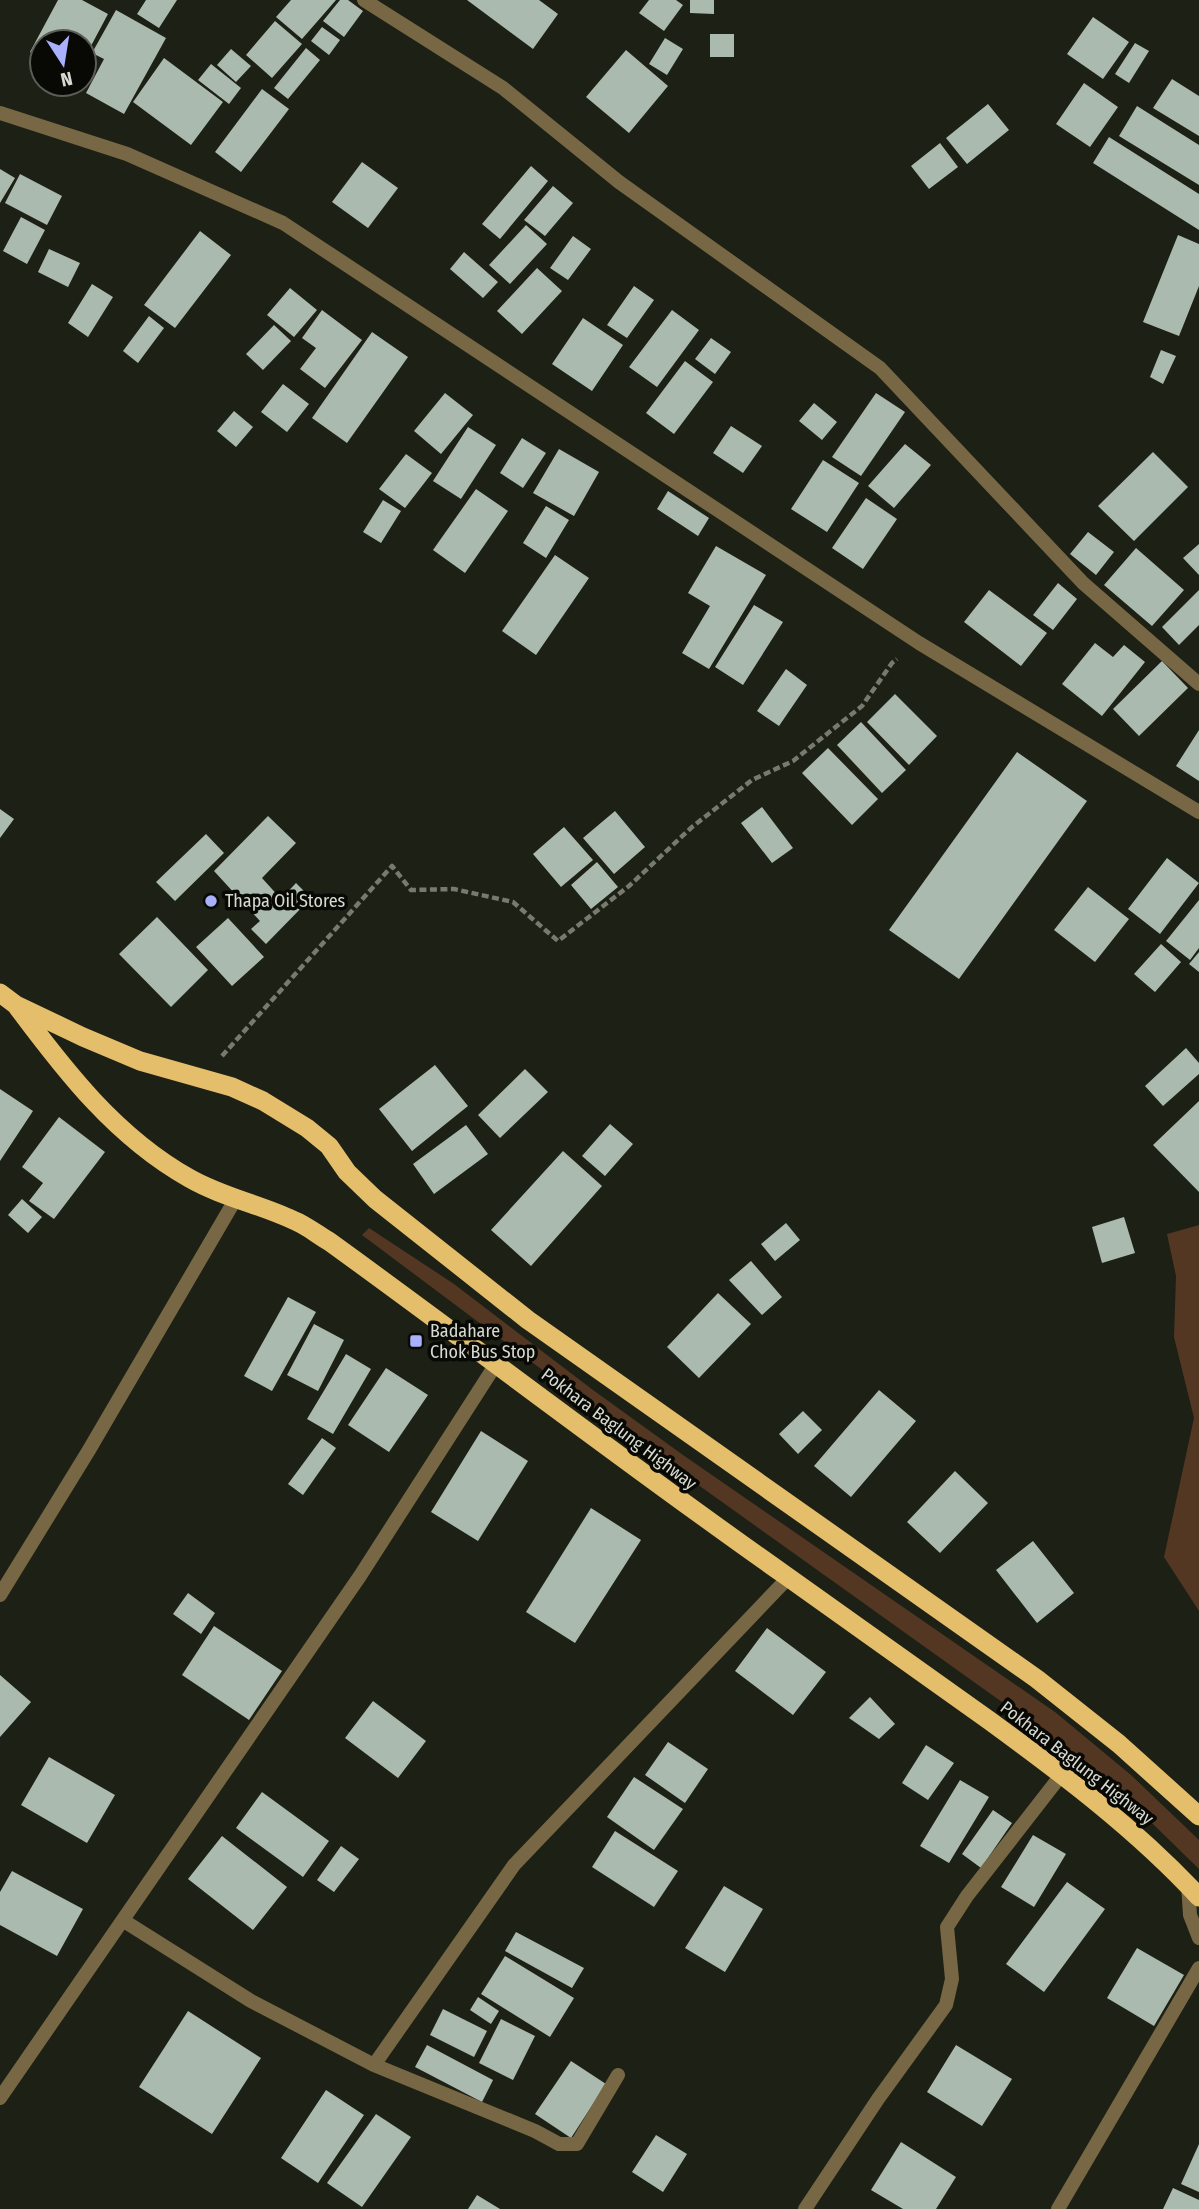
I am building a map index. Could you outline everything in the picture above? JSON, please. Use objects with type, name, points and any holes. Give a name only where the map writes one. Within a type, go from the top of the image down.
[{"type":"highway","name":"Pokhara Baglung Highway","points":[[8,999],[83,1037],[141,1061],[232,1087],[253,1096],[307,1128],[329,1146],[347,1172],[375,1199],[461,1269],[528,1320],[1037,1679],[1119,1744],[1199,1816]]},
{"type":"highway","name":"Pokhara Baglung Highway","points":[[8,999],[110,1119],[165,1163],[190,1179],[235,1200],[294,1220],[330,1242],[665,1491],[888,1647],[1062,1774],[1097,1801],[1193,1891]]},
{"type":"street","points":[[364,0],[503,88],[619,182],[880,368],[1083,583],[1199,684]]},
{"type":"street","points":[[0,113],[127,154],[283,223],[919,643],[1199,812]]},
{"type":"street","points":[[0,1595],[89,1450],[235,1200]]},
{"type":"street","points":[[0,2098],[360,1576],[496,1364]]},
{"type":"street","points":[[373,2065],[514,1865],[788,1578]]},
{"type":"street","points":[[805,2209],[878,2099],[946,2005],[952,1979],[947,1927],[967,1896],[1062,1774]]},
{"type":"street","points":[[1193,1891],[1190,1915],[1199,1938]]},
{"type":"street","points":[[124,1921],[251,2001],[373,2065],[535,2131],[559,2144],[576,2144],[618,2075]]},
{"type":"street","points":[[1058,2209],[1199,1968]]},
{"type":"path","points":[[204,1079],[392,866],[411,890],[454,888],[513,902],[558,941],[629,886],[692,827],[752,780],[793,761],[862,706],[892,663],[919,643]]},
{"type":"shaded area","points":[[1199,1225],[1199,1611],[1164,1557],[1194,1418],[1174,1337],[1176,1276],[1167,1234]]},
{"type":"shaded area","points":[[369,1228],[454,1284],[683,1455],[1055,1712],[1131,1775],[1199,1840],[1199,1869],[1116,1788],[1034,1725],[648,1449],[362,1235]]},
{"type":"building","points":[[58,0],[82,0],[108,14],[98,33],[98,28],[43,28]]},
{"type":"building","points":[[146,0],[177,0],[159,28],[137,14]]},
{"type":"building","points":[[291,0],[336,0],[302,39],[276,17]]},
{"type":"building","points":[[340,0],[348,0],[363,11],[344,37],[323,21]]},
{"type":"building","points":[[467,0],[539,0],[558,14],[533,49]]},
{"type":"building","points":[[649,0],[676,0],[683,5],[664,31],[639,13]]},
{"type":"building","points":[[690,0],[714,0],[714,14],[690,13]]},
{"type":"building","points":[[116,10],[166,38],[124,114],[95,98],[98,98],[98,70],[104,59],[98,56],[98,42]]},
{"type":"building","points":[[1093,17],[1129,42],[1103,79],[1067,54]]},
{"type":"building","points":[[275,21],[302,44],[272,78],[246,55]]},
{"type":"building","points":[[322,27],[340,40],[329,55],[311,41]]},
{"type":"building","points":[[710,34],[734,34],[734,57],[710,57]]},
{"type":"building","points":[[665,38],[683,49],[667,75],[649,64]]},
{"type":"building","points":[[1135,43],[1149,51],[1129,83],[1115,74]]},
{"type":"building","points":[[306,48],[320,60],[288,99],[274,88]]},
{"type":"building","points":[[231,49],[251,66],[236,82],[217,65]]},
{"type":"building","points":[[626,50],[668,86],[629,133],[586,97]]},
{"type":"building","points":[[164,58],[223,102],[191,145],[133,102]]},
{"type":"building","points":[[211,64],[241,88],[229,104],[198,80]]},
{"type":"building","points":[[1172,79],[1199,96],[1199,136],[1153,108]]},
{"type":"building","points":[[1084,83],[1118,107],[1090,147],[1056,124]]},
{"type":"building","points":[[262,89],[289,109],[241,172],[215,152]]},
{"type":"building","points":[[988,104],[1009,130],[967,164],[946,138]]},
{"type":"building","points":[[1137,106],[1199,145],[1199,185],[1119,136]]},
{"type":"building","points":[[1109,137],[1199,194],[1199,230],[1093,163]]},
{"type":"building","points":[[940,143],[958,167],[929,189],[911,166]]},
{"type":"building","points":[[362,162],[398,188],[368,228],[332,202]]},
{"type":"building","points":[[531,166],[548,181],[500,239],[482,224]]},
{"type":"building","points":[[0,169],[15,178],[0,203]]},
{"type":"building","points":[[20,174],[62,196],[47,225],[5,203]]},
{"type":"building","points":[[553,186],[573,203],[545,236],[524,220]]},
{"type":"building","points":[[21,217],[45,230],[27,264],[3,251]]},
{"type":"building","points":[[526,225],[547,244],[510,284],[489,265]]},
{"type":"building","points":[[200,231],[231,255],[175,328],[144,305]]},
{"type":"building","points":[[1178,235],[1199,244],[1199,286],[1179,336],[1143,322]]},
{"type":"building","points":[[573,236],[591,249],[568,280],[550,268]]},
{"type":"building","points":[[49,249],[80,263],[68,287],[38,272]]},
{"type":"building","points":[[464,252],[498,282],[483,298],[450,269]]},
{"type":"building","points":[[537,268],[562,291],[522,334],[497,311]]},
{"type":"building","points":[[92,284],[113,297],[88,337],[68,323]]},
{"type":"building","points":[[634,286],[654,300],[627,338],[607,325]]},
{"type":"building","points":[[290,288],[317,310],[294,337],[267,315]]},
{"type":"building","points":[[322,310],[362,340],[325,388],[300,369],[316,348],[302,338]]},
{"type":"building","points":[[672,310],[699,330],[657,387],[629,367]]},
{"type":"building","points":[[149,316],[164,328],[138,363],[123,351]]},
{"type":"building","points":[[583,318],[623,345],[592,391],[552,364]]},
{"type":"building","points":[[274,325],[291,341],[263,370],[246,354]]},
{"type":"building","points":[[372,332],[408,357],[347,443],[312,418]]},
{"type":"building","points":[[711,338],[731,352],[715,374],[695,359]]},
{"type":"building","points":[[1161,350],[1176,356],[1163,384],[1150,377]]},
{"type":"building","points":[[685,361],[713,382],[674,434],[646,413]]},
{"type":"building","points":[[283,384],[309,404],[287,432],[261,412]]},
{"type":"building","points":[[445,393],[473,415],[441,454],[414,431]]},
{"type":"building","points":[[876,393],[905,412],[861,476],[832,457]]},
{"type":"building","points":[[814,403],[837,422],[822,440],[799,421]]},
{"type":"building","points":[[234,411],[253,427],[236,447],[217,431]]},
{"type":"building","points":[[731,426],[762,446],[743,473],[713,453]]},
{"type":"building","points":[[468,427],[496,445],[461,499],[433,481]]},
{"type":"building","points":[[522,438],[546,453],[523,488],[500,473]]},
{"type":"building","points":[[905,444],[931,465],[894,508],[868,486]]},
{"type":"building","points":[[559,449],[599,472],[574,516],[533,493]]},
{"type":"building","points":[[1153,452],[1188,487],[1134,541],[1098,506]]},
{"type":"building","points":[[406,454],[432,473],[405,508],[379,489]]},
{"type":"building","points":[[823,460],[859,483],[827,532],[791,509]]},
{"type":"building","points":[[476,489],[508,511],[465,573],[433,550]]},
{"type":"building","points":[[668,491],[709,518],[698,536],[657,509]]},
{"type":"building","points":[[866,498],[897,519],[863,569],[832,548]]},
{"type":"building","points":[[383,500],[401,511],[381,543],[363,532]]},
{"type":"building","points":[[546,506],[569,520],[546,558],[523,543]]},
{"type":"building","points":[[1088,532],[1114,552],[1096,575],[1070,554]]},
{"type":"building","points":[[1199,544],[1199,575],[1183,558]]},
{"type":"building","points":[[716,546],[766,575],[709,669],[682,653],[710,606],[688,593]]},
{"type":"building","points":[[1136,548],[1184,590],[1152,626],[1104,585]]},
{"type":"building","points":[[555,555],[589,578],[536,655],[502,631]]},
{"type":"building","points":[[1058,583],[1077,599],[1053,630],[1033,615]]},
{"type":"building","points":[[989,590],[1047,633],[1021,666],[964,622]]},
{"type":"building","points":[[1199,590],[1199,625],[1179,645],[1162,627]]},
{"type":"building","points":[[754,605],[783,622],[743,685],[715,667]]},
{"type":"building","points":[[1095,643],[1113,657],[1124,645],[1145,662],[1102,716],[1062,684]]},
{"type":"building","points":[[1162,661],[1188,688],[1139,736],[1113,709]]},
{"type":"building","points":[[786,669],[807,685],[779,726],[757,711]]},
{"type":"building","points":[[895,694],[937,736],[909,765],[867,722]]},
{"type":"building","points":[[861,722],[906,770],[882,793],[837,745]]},
{"type":"building","points":[[1199,730],[1199,781],[1176,766]]},
{"type":"building","points":[[828,748],[878,799],[852,825],[802,773]]},
{"type":"building","points":[[1017,752],[1087,801],[959,979],[889,930]]},
{"type":"building","points":[[762,807],[793,848],[772,863],[741,823]]},
{"type":"building","points":[[0,809],[14,819],[0,838]]},
{"type":"building","points":[[615,811],[645,847],[614,874],[583,838]]},
{"type":"building","points":[[268,816],[296,843],[262,878],[281,899],[296,883],[311,898],[266,944],[251,929],[260,921],[214,871]]},
{"type":"building","points":[[564,827],[593,860],[561,887],[533,854]]},
{"type":"building","points":[[206,834],[224,853],[175,901],[156,882]]},
{"type":"building","points":[[1167,858],[1199,883],[1160,934],[1128,909]]},
{"type":"building","points":[[597,862],[618,887],[591,909],[571,885]]},
{"type":"building","points":[[1088,887],[1129,919],[1095,962],[1054,930]]},
{"type":"building","points":[[1199,900],[1199,948],[1190,960],[1166,941]]},
{"type":"building","points":[[157,917],[208,970],[171,1007],[119,954]]},
{"type":"building","points":[[228,918],[264,957],[232,986],[196,947]]},
{"type":"building","points":[[1161,944],[1181,962],[1155,992],[1134,974]]},
{"type":"building","points":[[1199,952],[1199,972],[1189,964]]},
{"type":"building","points":[[1186,1048],[1199,1063],[1199,1074],[1163,1106],[1145,1086]]},
{"type":"building","points":[[435,1065],[468,1106],[412,1151],[379,1109]]},
{"type":"building","points":[[525,1069],[548,1092],[500,1138],[478,1115]]},
{"type":"building","points":[[0,1089],[33,1111],[0,1161]]},
{"type":"building","points":[[1199,1101],[1199,1192],[1153,1145]]},
{"type":"building","points":[[59,1117],[105,1152],[54,1219],[29,1201],[43,1183],[22,1167]]},
{"type":"building","points":[[610,1124],[633,1144],[605,1176],[582,1156]]},
{"type":"building","points":[[466,1125],[488,1154],[434,1194],[413,1164]]},
{"type":"building","points":[[563,1151],[602,1186],[531,1266],[491,1230]]},
{"type":"building","points":[[22,1199],[42,1217],[28,1233],[8,1215]]},
{"type":"building","points":[[1124,1217],[1135,1253],[1102,1263],[1092,1227]]},
{"type":"building","points":[[786,1223],[800,1240],[775,1261],[761,1244]]},
{"type":"building","points":[[751,1261],[782,1297],[762,1315],[729,1280]]},
{"type":"building","points":[[718,1293],[751,1324],[699,1378],[667,1347]]},
{"type":"building","points":[[288,1297],[316,1312],[272,1391],[244,1376]]},
{"type":"building","points":[[314,1324],[344,1340],[318,1391],[287,1375]]},
{"type":"building","points":[[346,1354],[371,1369],[333,1434],[307,1419]]},
{"type":"building","points":[[386,1368],[428,1395],[389,1452],[348,1425]]},
{"type":"building","points":[[879,1390],[916,1421],[851,1497],[814,1466]]},
{"type":"building","points":[[803,1411],[822,1430],[798,1454],[779,1434]]},
{"type":"building","points":[[481,1431],[528,1461],[478,1541],[431,1512]]},
{"type":"building","points":[[322,1438],[336,1448],[303,1495],[288,1484]]},
{"type":"building","points":[[955,1471],[988,1503],[940,1553],[907,1522]]},
{"type":"building","points":[[591,1508],[641,1540],[575,1643],[526,1612]]},
{"type":"building","points":[[1033,1541],[1074,1593],[1037,1623],[996,1570]]},
{"type":"building","points":[[188,1593],[215,1613],[201,1634],[173,1614]]},
{"type":"building","points":[[214,1626],[282,1671],[249,1720],[182,1675]]},
{"type":"building","points":[[767,1628],[826,1672],[793,1715],[735,1671]]},
{"type":"building","points":[[0,1675],[31,1702],[0,1737]]},
{"type":"building","points":[[870,1697],[895,1724],[879,1739],[849,1718]]},
{"type":"building","points":[[373,1701],[426,1741],[398,1778],[345,1738]]},
{"type":"building","points":[[668,1742],[708,1769],[685,1803],[645,1775]]},
{"type":"building","points":[[926,1745],[954,1763],[928,1800],[902,1783]]},
{"type":"building","points":[[49,1757],[115,1795],[87,1843],[21,1805]]},
{"type":"building","points":[[634,1777],[683,1809],[654,1850],[607,1817]]},
{"type":"building","points":[[960,1780],[989,1797],[949,1863],[920,1846]]},
{"type":"building","points":[[262,1792],[329,1841],[303,1877],[236,1828]]},
{"type":"building","points":[[993,1810],[1012,1823],[981,1868],[962,1854]]},
{"type":"building","points":[[615,1831],[678,1871],[654,1907],[592,1867]]},
{"type":"building","points":[[1033,1835],[1066,1854],[1034,1907],[1001,1887]]},
{"type":"building","points":[[222,1836],[287,1887],[253,1930],[188,1879]]},
{"type":"building","points":[[341,1846],[359,1859],[334,1892],[317,1880]]},
{"type":"building","points":[[12,1871],[83,1909],[57,1956],[0,1925],[0,1892]]},
{"type":"building","points":[[1067,1882],[1105,1909],[1044,1992],[1006,1964]]},
{"type":"building","points":[[724,1886],[763,1909],[725,1972],[685,1948]]},
{"type":"building","points":[[516,1932],[584,1968],[572,1988],[505,1951]]},
{"type":"building","points":[[1137,1948],[1184,1975],[1154,2026],[1107,1998]]},
{"type":"building","points":[[505,1956],[574,1998],[550,2037],[481,1994]]},
{"type":"building","points":[[478,1997],[499,2011],[491,2024],[470,2010]]},
{"type":"building","points":[[443,2009],[487,2031],[474,2057],[430,2035]]},
{"type":"building","points":[[188,2011],[261,2058],[212,2134],[139,2087]]},
{"type":"building","points":[[501,2019],[535,2036],[513,2080],[479,2063]]},
{"type":"building","points":[[427,2045],[493,2080],[482,2102],[415,2067]]},
{"type":"building","points":[[956,2045],[1012,2079],[982,2126],[927,2092]]},
{"type":"building","points":[[571,2061],[606,2084],[571,2138],[535,2114]]},
{"type":"building","points":[[326,2090],[364,2115],[318,2183],[281,2158]]},
{"type":"building","points":[[376,2114],[411,2137],[362,2207],[327,2183]]},
{"type":"building","points":[[656,2135],[687,2154],[663,2192],[632,2172]]},
{"type":"building","points":[[901,2142],[956,2177],[936,2209],[903,2209],[871,2190]]},
{"type":"building","points":[[1199,2144],[1199,2192],[1181,2184]]},
{"type":"building","points":[[1173,2188],[1199,2200],[1199,2209],[1163,2209]]},
{"type":"building","points":[[477,2195],[500,2209],[468,2209]]},
{"type":"place","name":"Thapa Oil Stores","points":[[211,901]]},
{"type":"place","name":"Badahare Chok Bus Stop","points":[[416,1341]]}]
